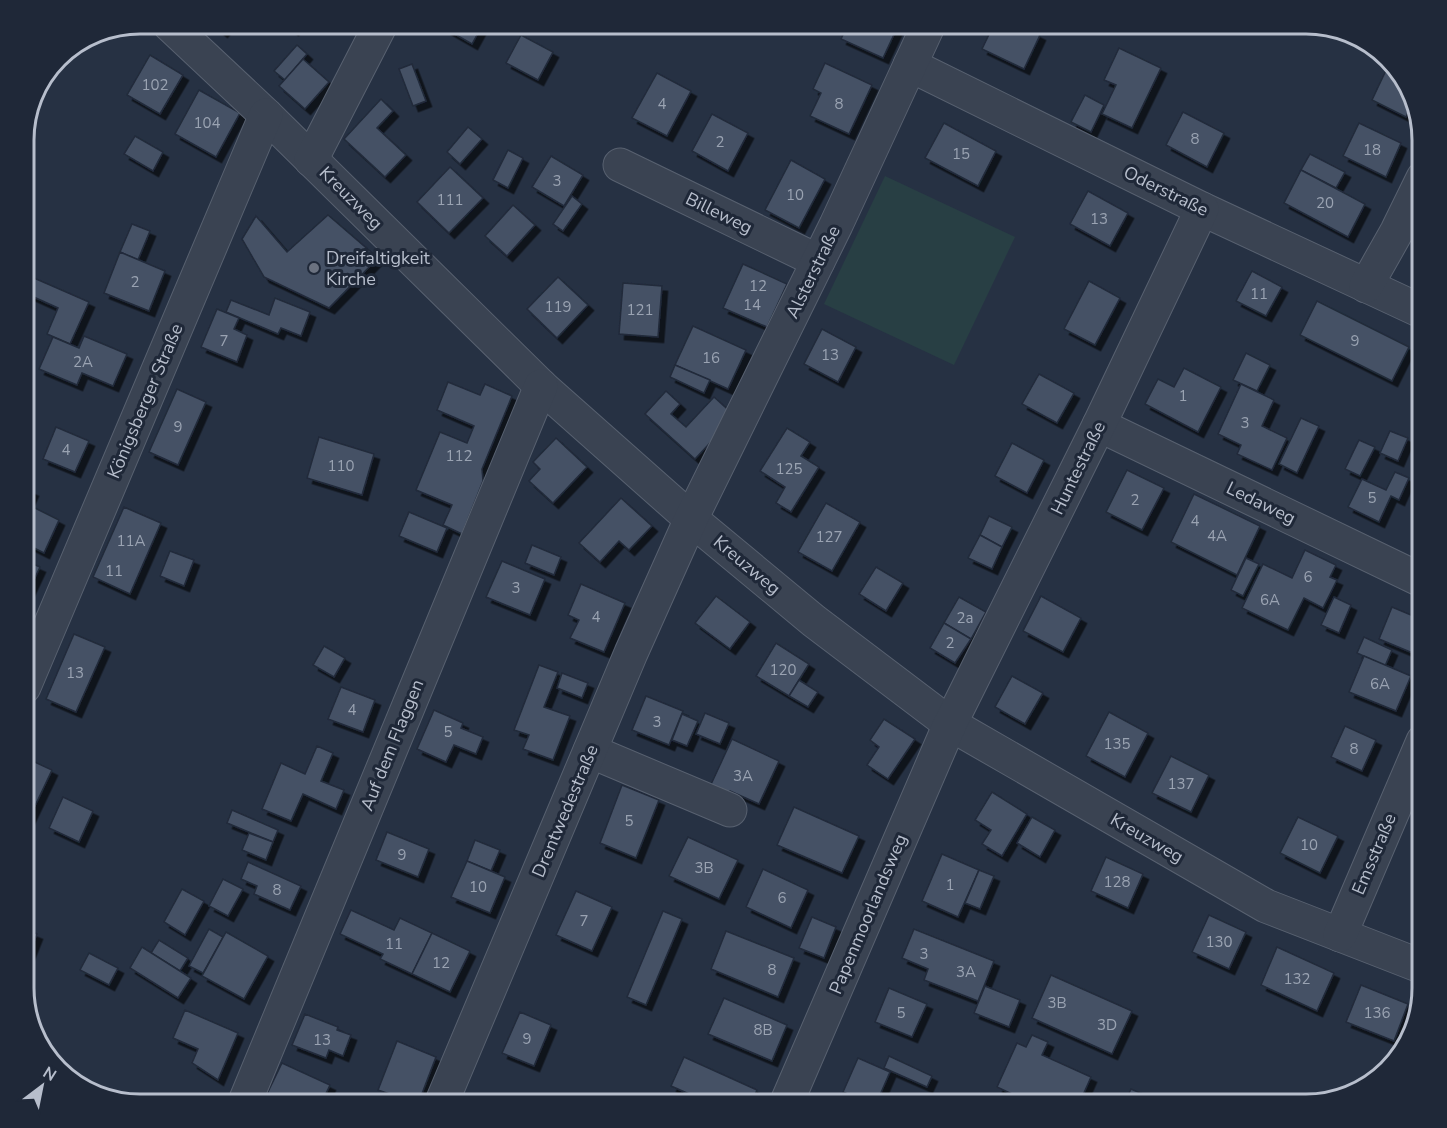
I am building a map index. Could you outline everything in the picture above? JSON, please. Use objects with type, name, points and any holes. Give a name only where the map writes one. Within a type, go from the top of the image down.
[{"type":"street","name":"Kreuzweg","points":[[181,34],[541,386],[692,519],[814,621],[950,724],[1266,906],[1412,963]]},
{"type":"street","points":[[311,160],[376,34]]},
{"type":"street","name":"Alsterstraße","points":[[692,519],[818,261],[924,34]]},
{"type":"street","name":"Oderstraße","points":[[910,64],[1202,209],[1412,307]]},
{"type":"street","name":"Königsberger Straße","points":[[35,661],[266,115]]},
{"type":"street","name":"Billeweg","points":[[620,165],[818,261]]},
{"type":"street","name":"Huntestraße","points":[[950,724],[1099,426],[1202,209]]},
{"type":"street","points":[[1366,286],[1410,236]]},
{"type":"street","name":"Auf dem Flaggen","points":[[248,1094],[541,386]]},
{"type":"street","name":"Ledaweg","points":[[1099,426],[1412,576]]},
{"type":"street","name":"Drentwedestraße","points":[[445,1094],[590,751],[692,519]]},
{"type":"street","name":"Papenmoorlandsweg","points":[[790,1094],[950,724]]},
{"type":"street","points":[[590,751],[730,810]]},
{"type":"street","name":"Emsstraße","points":[[1340,935],[1412,767]]},
{"type":"green space","points":[[885,176],[1015,237],[954,365],[824,304]]},
{"type":"building","points":[[454,34],[478,34],[472,44]]},
{"type":"building","points":[[843,34],[894,34],[883,58],[841,39]]},
{"type":"building","points":[[989,34],[1040,35],[1024,69],[982,49]]},
{"type":"building","points":[[521,35],[553,52],[538,80],[506,63]]},
{"type":"building","points":[[297,45],[307,54],[285,80],[274,71]]},
{"type":"building","points":[[1119,48],[1161,68],[1132,128],[1102,114],[1116,85],[1104,80]]},
{"type":"building","points":[[150,55],[183,75],[160,114],[127,95]]},
{"type":"building","points":[[303,59],[329,82],[305,109],[279,86]]},
{"type":"building","points":[[825,63],[872,85],[849,134],[810,116],[821,93],[813,89]]},
{"type":"building","points":[[412,64],[426,101],[413,106],[399,69]]},
{"type":"building","points":[[1386,71],[1402,94],[1408,112],[1406,117],[1372,100]]},
{"type":"building","points":[[657,73],[691,91],[667,136],[632,118]]},
{"type":"building","points":[[199,90],[240,113],[216,157],[175,134]]},
{"type":"building","points":[[1085,95],[1104,105],[1091,132],[1071,122]]},
{"type":"building","points":[[381,99],[393,111],[377,128],[406,155],[385,177],[344,139]]},
{"type":"building","points":[[1183,112],[1224,133],[1207,167],[1166,145]]},
{"type":"building","points":[[712,114],[748,133],[728,171],[692,151]]},
{"type":"building","points":[[944,123],[996,151],[978,186],[925,158]]},
{"type":"building","points":[[1359,123],[1401,143],[1386,177],[1343,156]]},
{"type":"building","points":[[468,127],[482,139],[460,164],[447,152]]},
{"type":"building","points":[[135,136],[163,152],[153,171],[124,154]]},
{"type":"building","points":[[508,150],[523,158],[508,188],[493,180]]},
{"type":"building","points":[[1310,154],[1345,172],[1336,188],[1301,170]]},
{"type":"building","points":[[551,156],[583,175],[564,206],[532,187]]},
{"type":"building","points":[[791,160],[825,179],[799,228],[765,210]]},
{"type":"building","points":[[450,167],[483,198],[449,233],[417,202]]},
{"type":"building","points":[[1301,170],[1365,204],[1348,237],[1284,203]]},
{"type":"building","points":[[1088,191],[1128,213],[1110,246],[1070,224]]},
{"type":"building","points":[[572,196],[582,204],[563,231],[553,224]]},
{"type":"building","points":[[513,205],[535,225],[507,256],[485,236]]},
{"type":"building","name":"Dreifaltigkeit Kirche","points":[[328,215],[378,258],[329,308],[264,277],[242,239],[256,216],[287,252]]},
{"type":"building","points":[[132,224],[150,231],[138,260],[120,252]]},
{"type":"building","points":[[120,252],[165,271],[149,311],[104,293]]},
{"type":"building","points":[[743,264],[787,284],[767,327],[723,308]]},
{"type":"building","points":[[1252,271],[1282,287],[1266,316],[1236,301]]},
{"type":"building","points":[[558,277],[588,305],[557,338],[527,309]]},
{"type":"building","points":[[35,278],[89,302],[70,344],[47,334],[58,308],[35,298]]},
{"type":"building","points":[[1089,281],[1120,298],[1095,345],[1064,329]]},
{"type":"building","points":[[623,283],[662,286],[658,337],[619,334]]},
{"type":"building","points":[[275,298],[310,312],[301,336],[281,328],[278,334],[226,312],[231,300],[269,315]]},
{"type":"building","points":[[1317,301],[1409,347],[1392,381],[1300,335]]},
{"type":"building","points":[[217,309],[239,318],[234,329],[247,335],[237,362],[201,347]]},
{"type":"building","points":[[693,326],[746,350],[728,389],[675,365]]},
{"type":"building","points":[[822,329],[856,347],[838,382],[804,364]]},
{"type":"building","points":[[84,336],[127,354],[113,386],[82,373],[77,385],[39,369],[53,337],[79,348]]},
{"type":"building","points":[[1246,353],[1270,365],[1257,391],[1233,380]]},
{"type":"building","points":[[675,365],[710,380],[704,393],[670,377]]},
{"type":"building","points":[[1184,368],[1221,387],[1198,432],[1145,404],[1158,379],[1174,387]]},
{"type":"building","points":[[1039,374],[1074,393],[1057,423],[1022,404]]},
{"type":"building","points":[[448,382],[480,395],[485,384],[512,396],[482,469],[483,481],[462,534],[443,525],[452,505],[416,490],[440,432],[467,443],[474,426],[437,410]]},
{"type":"building","points":[[1241,384],[1274,400],[1262,426],[1287,438],[1272,470],[1237,454],[1241,445],[1218,434]]},
{"type":"building","points":[[177,389],[206,402],[178,465],[149,452]]},
{"type":"building","points":[[666,391],[680,404],[671,414],[686,427],[714,397],[735,416],[695,459],[645,414]]},
{"type":"building","points":[[1301,418],[1319,426],[1297,473],[1279,464]]},
{"type":"building","points":[[56,427],[89,441],[75,472],[43,459]]},
{"type":"building","points":[[787,428],[810,442],[801,456],[819,467],[791,512],[776,503],[785,487],[760,471]]},
{"type":"building","points":[[1390,431],[1408,438],[1398,461],[1380,453]]},
{"type":"building","points":[[319,437],[374,454],[362,495],[307,478]]},
{"type":"building","points":[[556,438],[587,467],[553,503],[529,481],[540,469],[533,462]]},
{"type":"building","points":[[1359,440],[1375,447],[1360,476],[1345,469]]},
{"type":"building","points":[[1012,443],[1044,460],[1027,493],[995,476]]},
{"type":"building","points":[[1127,470],[1164,488],[1142,530],[1106,512]]},
{"type":"building","points":[[1395,472],[1409,478],[1399,500],[1391,496],[1379,522],[1348,507],[1362,479],[1386,490]]},
{"type":"building","points":[[1194,494],[1260,526],[1237,575],[1171,542]]},
{"type":"building","points":[[621,498],[652,526],[629,550],[619,541],[600,562],[579,543]]},
{"type":"building","points":[[826,503],[860,522],[832,571],[798,552]]},
{"type":"building","points":[[124,507],[161,523],[130,594],[93,577]]},
{"type":"building","points":[[35,508],[59,520],[44,553],[35,548]]},
{"type":"building","points":[[409,512],[447,528],[437,552],[399,536]]},
{"type":"building","points":[[989,516],[1012,527],[1002,547],[980,535]]},
{"type":"building","points":[[980,535],[1002,547],[992,569],[968,558]]},
{"type":"building","points":[[532,545],[561,557],[554,575],[525,563]]},
{"type":"building","points":[[1305,550],[1336,565],[1330,577],[1337,580],[1323,608],[1304,598],[1288,630],[1242,608],[1263,564],[1292,578]]},
{"type":"building","points":[[170,551],[194,560],[184,586],[160,576]]},
{"type":"building","points":[[1246,558],[1259,564],[1243,596],[1231,590]]},
{"type":"building","points":[[502,561],[545,579],[530,615],[486,597]]},
{"type":"building","points":[[35,565],[40,567],[35,578]]},
{"type":"building","points":[[876,567],[903,583],[886,611],[859,594]]},
{"type":"building","points":[[581,584],[625,603],[604,652],[570,638],[579,620],[568,615]]},
{"type":"building","points":[[716,596],[750,622],[730,649],[695,623]]},
{"type":"building","points":[[1041,596],[1081,618],[1063,652],[1023,631]]},
{"type":"building","points":[[959,597],[986,612],[971,639],[944,623]]},
{"type":"building","points":[[1334,597],[1351,605],[1339,633],[1321,625]]},
{"type":"building","points":[[1392,607],[1412,615],[1412,653],[1379,639]]},
{"type":"building","points":[[944,623],[971,639],[955,663],[930,648]]},
{"type":"building","points":[[74,634],[105,647],[76,712],[46,699]]},
{"type":"building","points":[[1364,637],[1392,650],[1385,666],[1357,653]]},
{"type":"building","points":[[776,643],[809,664],[789,696],[756,676]]},
{"type":"building","points":[[324,646],[345,658],[334,677],[313,665]]},
{"type":"building","points":[[1364,656],[1411,676],[1396,711],[1349,692]]},
{"type":"building","points":[[539,665],[558,672],[544,707],[570,716],[553,760],[523,749],[529,735],[514,730]]},
{"type":"building","points":[[562,673],[588,683],[582,698],[557,688]]},
{"type":"building","points":[[1012,676],[1043,693],[1025,724],[995,707]]},
{"type":"building","points":[[799,680],[818,692],[808,707],[789,696]]},
{"type":"building","points":[[341,687],[375,700],[363,732],[328,719]]},
{"type":"building","points":[[646,696],[683,711],[669,745],[632,730]]},
{"type":"building","points":[[434,710],[463,723],[461,728],[483,737],[476,754],[454,745],[446,762],[417,749]]},
{"type":"building","points":[[1109,712],[1148,733],[1125,777],[1086,756]]},
{"type":"building","points":[[705,713],[729,723],[720,744],[696,734]]},
{"type":"building","points":[[682,714],[698,721],[687,746],[672,740]]},
{"type":"building","points":[[884,719],[915,739],[888,779],[867,765],[879,747],[870,740]]},
{"type":"building","points":[[1345,726],[1376,740],[1362,771],[1331,757]]},
{"type":"building","points":[[732,739],[779,761],[759,804],[730,791],[725,801],[707,793]]},
{"type":"building","points":[[317,746],[333,753],[321,781],[344,790],[336,809],[303,794],[291,821],[262,809],[281,763],[305,774]]},
{"type":"building","points":[[1171,756],[1209,775],[1191,812],[1152,793]]},
{"type":"building","points":[[35,762],[52,770],[35,806]]},
{"type":"building","points":[[622,785],[659,800],[636,858],[600,843]]},
{"type":"building","points":[[992,792],[1027,814],[1002,856],[982,844],[991,830],[975,820]]},
{"type":"building","points":[[63,797],[93,811],[79,842],[49,828]]},
{"type":"building","points":[[794,807],[859,836],[842,873],[777,845]]},
{"type":"building","points":[[232,810],[278,830],[273,842],[227,823]]},
{"type":"building","points":[[1032,817],[1055,830],[1040,857],[1017,843]]},
{"type":"building","points":[[1298,817],[1338,836],[1320,873],[1280,853]]},
{"type":"building","points":[[387,832],[429,849],[418,877],[376,860]]},
{"type":"building","points":[[249,833],[273,842],[266,860],[242,850]]},
{"type":"building","points":[[688,837],[738,860],[719,899],[669,876]]},
{"type":"building","points":[[475,840],[500,850],[491,871],[467,861]]},
{"type":"building","points":[[942,854],[979,870],[958,917],[922,901]]},
{"type":"building","points":[[1106,857],[1143,874],[1128,908],[1091,891]]},
{"type":"building","points":[[467,861],[505,877],[490,913],[451,897]]},
{"type":"building","points":[[248,862],[301,886],[290,910],[254,894],[257,886],[241,879]]},
{"type":"building","points":[[763,869],[808,890],[791,928],[746,907]]},
{"type":"building","points":[[979,870],[994,876],[980,909],[965,903]]},
{"type":"building","points":[[223,879],[243,889],[228,916],[209,906]]},
{"type":"building","points":[[182,889],[204,901],[185,935],[164,922]]},
{"type":"building","points":[[576,891],[612,907],[592,951],[556,935]]},
{"type":"building","points":[[351,910],[394,930],[400,918],[432,933],[412,974],[380,959],[383,954],[340,934]]},
{"type":"building","points":[[663,911],[682,919],[646,1005],[627,997]]},
{"type":"building","points":[[1209,915],[1246,932],[1229,969],[1192,952]]},
{"type":"building","points":[[812,917],[836,927],[824,958],[799,948]]},
{"type":"building","points":[[209,929],[223,937],[203,973],[189,966]]},
{"type":"building","points":[[914,929],[994,961],[978,1001],[924,980],[928,969],[902,958]]},
{"type":"building","points":[[726,931],[794,958],[778,997],[711,969]]},
{"type":"building","points":[[226,932],[268,956],[244,999],[202,976]]},
{"type":"building","points":[[432,933],[470,951],[450,992],[412,974]]},
{"type":"building","points":[[159,940],[188,958],[180,971],[151,953]]},
{"type":"building","points":[[142,947],[191,978],[178,998],[130,968]]},
{"type":"building","points":[[1277,947],[1334,973],[1317,1011],[1261,985]]},
{"type":"building","points":[[89,953],[118,968],[109,985],[80,970]]},
{"type":"building","points":[[1051,975],[1132,1011],[1112,1054],[1032,1018]]},
{"type":"building","points":[[1361,985],[1408,1004],[1394,1041],[1346,1022]]},
{"type":"building","points":[[985,986],[1020,1000],[1009,1027],[974,1013]]},
{"type":"building","points":[[889,988],[927,1004],[912,1037],[875,1022]]},
{"type":"building","points":[[724,998],[787,1025],[772,1061],[708,1034]]},
{"type":"building","points":[[185,1010],[238,1033],[218,1080],[192,1063],[198,1049],[173,1038]]},
{"type":"building","points":[[520,1012],[551,1025],[534,1066],[502,1053]]},
{"type":"building","points":[[305,1014],[338,1027],[337,1030],[351,1035],[343,1056],[329,1050],[326,1058],[292,1045]]},
{"type":"building","points":[[1032,1035],[1048,1042],[1042,1055],[1091,1077],[1083,1094],[1012,1094],[997,1087],[1017,1043],[1026,1047]]},
{"type":"building","points":[[397,1041],[436,1057],[422,1094],[389,1094],[378,1090]]},
{"type":"building","points":[[889,1056],[932,1076],[927,1087],[884,1068]]},
{"type":"building","points":[[684,1057],[757,1090],[755,1094],[689,1094],[671,1086]]},
{"type":"building","points":[[858,1058],[890,1072],[880,1094],[843,1092]]},
{"type":"building","points":[[282,1063],[330,1085],[326,1094],[267,1094]]},
{"type":"building","points":[[1131,1089],[1143,1094],[1129,1094]]},
{"type":"place","name":"Dreifaltigkeit Kirche","points":[[314,268]]}]
